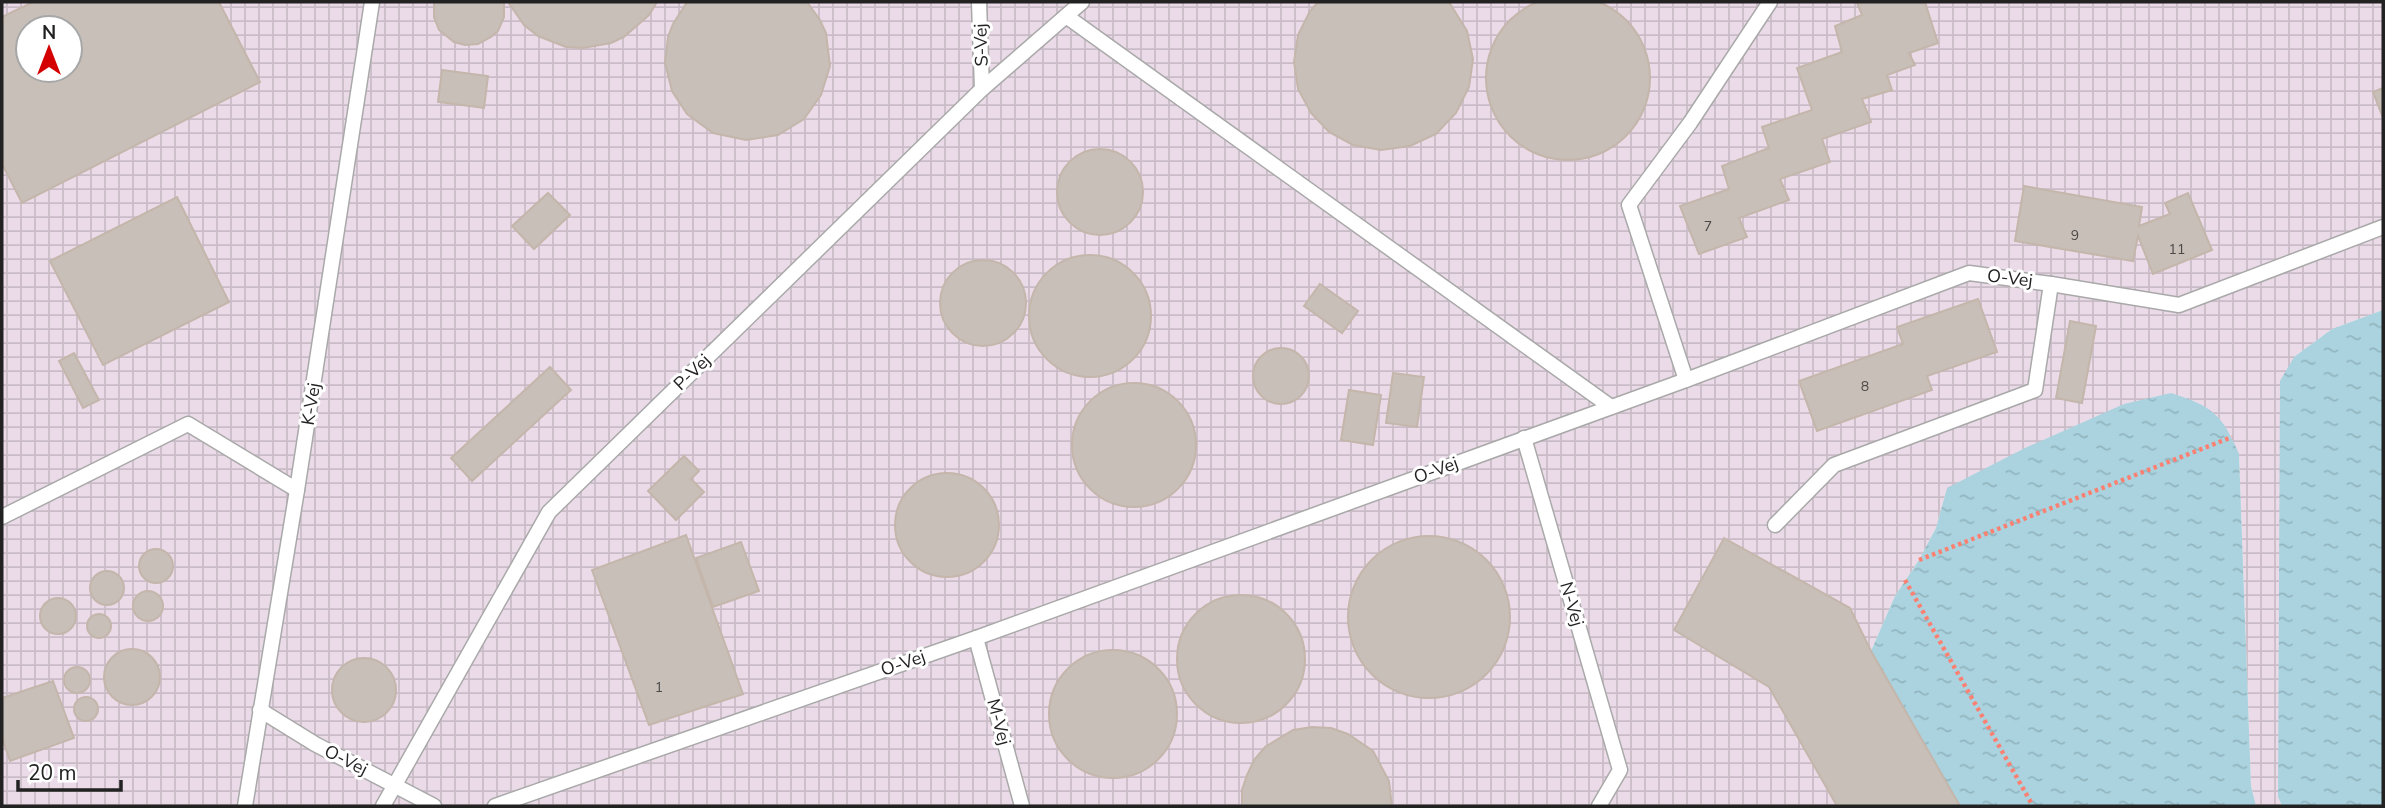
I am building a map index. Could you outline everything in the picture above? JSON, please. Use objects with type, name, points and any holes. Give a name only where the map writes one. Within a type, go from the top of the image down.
[{"type":"lane","name":"K-Vej","points":[[244,806],[298,490],[372,2]]},
{"type":"lane","name":"S-Vej","points":[[979,2],[982,89]]},
{"type":"lane","name":"P-Vej","points":[[383,806],[549,512],[982,89],[1082,2]]},
{"type":"lane","points":[[1686,380],[1629,205],[1689,123],[1770,2]]},
{"type":"lane","points":[[1066,16],[1611,407]]},
{"type":"lane","name":"O-Vej","points":[[495,806],[976,638],[1686,380],[1969,273],[2179,305],[2383,227]]},
{"type":"lane","points":[[1775,525],[1834,466],[2035,390],[2051,284]]},
{"type":"lane","points":[[2,517],[188,424],[298,490]]},
{"type":"lane","name":"N-Vej","points":[[1524,438],[1620,770],[1599,806]]},
{"type":"lane","name":"M-Vej","points":[[976,638],[1021,806]]},
{"type":"lane","name":"O-Vej","points":[[260,710],[315,744],[434,806]]},
{"type":"path","points":[[1919,560],[2232,437]]},
{"type":"path","points":[[1905,580],[2033,806]]},
{"type":"shaded area","points":[[2,2],[2383,2],[2383,310],[2332,329],[2294,357],[2278,797],[2282,806],[2256,806],[2251,786],[2239,454],[1947,488],[1936,528],[1895,596],[1871,651],[1960,806],[2,806]]},
{"type":"water","points":[[2383,310],[2383,806],[2282,806],[2278,797],[2280,381],[2294,357],[2332,329]]},
{"type":"water","points":[[2171,393],[2197,402],[2214,413],[2227,429],[2239,454],[2251,786],[2256,806],[1960,806],[1871,651],[1895,596],[1936,528],[1947,488],[2025,448],[2124,404]]},
{"type":"building","points":[[1568,-4],[1600,2],[1626,20],[1644,46],[1650,78],[1644,110],[1626,136],[1600,154],[1568,160],[1536,154],[1510,136],[1492,110],[1486,78],[1492,46],[1510,20],[1536,2]]},
{"type":"building","points":[[33,2],[219,2],[260,82],[22,203],[2,164],[2,17]]},
{"type":"building","points":[[434,2],[504,2],[504,17],[498,31],[491,37],[478,44],[465,45],[454,42],[439,30],[434,17]]},
{"type":"building","points":[[508,2],[657,2],[649,15],[624,37],[611,43],[583,48],[566,47],[538,36],[524,25]]},
{"type":"building","points":[[687,2],[807,2],[826,33],[830,66],[821,95],[804,119],[778,135],[746,140],[713,133],[687,114],[672,91],[665,63],[668,37]]},
{"type":"building","points":[[1318,2],[1449,2],[1467,31],[1473,59],[1469,87],[1456,113],[1436,134],[1410,146],[1381,150],[1353,145],[1329,132],[1311,113],[1298,89],[1294,62],[1298,35],[1310,11]]},
{"type":"building","points":[[1925,2],[1938,43],[1909,53],[1915,65],[1887,75],[1892,90],[1862,99],[1871,122],[1822,139],[1830,162],[1780,179],[1789,200],[1739,218],[1747,237],[1699,254],[1680,206],[1729,189],[1722,166],[1769,148],[1762,127],[1812,110],[1797,68],[1842,52],[1835,26],[1862,15],[1857,3]]},
{"type":"building","points":[[442,70],[488,76],[484,108],[438,102]]},
{"type":"building","points":[[2383,88],[2383,118],[2373,92]]},
{"type":"building","points":[[1100,149],[1124,156],[1136,168],[1143,192],[1136,216],[1124,228],[1100,235],[1076,228],[1064,216],[1057,192],[1064,168],[1076,156]]},
{"type":"building","points":[[2024,186],[2142,207],[2139,226],[2170,214],[2165,203],[2188,193],[2212,250],[2153,274],[2138,236],[2133,261],[2015,241]]},
{"type":"building","points":[[548,193],[570,215],[534,249],[512,226]]},
{"type":"building","points":[[177,197],[229,302],[103,365],[50,261]]},
{"type":"building","points":[[1090,255],[1113,260],[1133,273],[1146,293],[1151,316],[1146,339],[1133,359],[1113,372],[1090,377],[1067,372],[1047,359],[1034,339],[1029,316],[1034,293],[1047,273],[1067,260]]},
{"type":"building","points":[[983,260],[1000,263],[1014,272],[1023,286],[1026,303],[1023,320],[1014,334],[1000,343],[983,346],[966,343],[952,334],[943,320],[940,303],[943,286],[952,272],[966,263]]},
{"type":"building","points":[[1320,284],[1358,311],[1342,333],[1304,306]]},
{"type":"building","points":[[1978,299],[1997,352],[1927,376],[1932,390],[1817,431],[1799,381],[1903,344],[1897,327]]},
{"type":"building","points":[[2070,321],[2096,326],[2082,403],[2056,398]]},
{"type":"building","points":[[1281,348],[1292,350],[1301,356],[1307,365],[1307,387],[1301,396],[1292,402],[1281,404],[1270,402],[1261,396],[1255,387],[1253,376],[1255,365],[1261,356],[1270,350]]},
{"type":"building","points":[[74,353],[99,400],[83,408],[59,361]]},
{"type":"building","points":[[550,367],[571,390],[472,481],[451,458]]},
{"type":"building","points":[[1393,373],[1424,377],[1417,427],[1386,423]]},
{"type":"building","points":[[1134,383],[1158,387],[1178,401],[1192,421],[1196,445],[1192,469],[1178,489],[1158,503],[1134,507],[1110,503],[1090,489],[1076,469],[1072,445],[1076,421],[1090,401],[1110,387]]},
{"type":"building","points":[[1349,390],[1381,395],[1373,445],[1341,440]]},
{"type":"building","points":[[684,456],[699,471],[691,479],[704,492],[676,520],[648,491]]},
{"type":"building","points":[[947,473],[967,477],[984,488],[995,505],[999,525],[995,545],[984,562],[967,573],[947,577],[927,573],[910,562],[899,545],[895,525],[899,505],[910,488],[927,477]]},
{"type":"building","points":[[686,535],[743,694],[649,725],[592,570]]},
{"type":"building","points":[[1429,536],[1460,542],[1487,559],[1504,586],[1510,617],[1504,648],[1487,675],[1460,692],[1429,698],[1398,692],[1371,675],[1354,648],[1348,617],[1354,586],[1371,559],[1398,542]]},
{"type":"building","points":[[1724,538],[1850,608],[1871,651],[1960,806],[1837,806],[1769,687],[1674,630]]},
{"type":"building","points":[[741,542],[759,591],[713,607],[696,558]]},
{"type":"building","points":[[156,549],[168,554],[173,566],[168,578],[156,583],[144,578],[139,566],[144,554]]},
{"type":"building","points":[[107,571],[119,576],[124,588],[119,600],[107,605],[95,600],[90,588],[95,576]]},
{"type":"building","points":[[148,591],[159,595],[163,606],[159,617],[148,621],[137,617],[133,606],[137,595]]},
{"type":"building","points":[[1241,595],[1266,600],[1286,614],[1300,634],[1305,659],[1300,684],[1286,704],[1266,718],[1241,723],[1216,718],[1196,704],[1182,684],[1177,659],[1182,634],[1196,614],[1216,600]]},
{"type":"building","points":[[58,598],[71,603],[76,616],[71,629],[58,634],[45,629],[40,616],[45,603]]},
{"type":"building","points":[[99,614],[108,617],[111,626],[108,635],[99,638],[90,635],[87,626],[90,617]]},
{"type":"building","points":[[127,649],[137,649],[152,657],[158,666],[158,688],[152,697],[137,705],[127,705],[109,693],[104,682],[104,672],[116,654]]},
{"type":"building","points":[[1113,650],[1137,655],[1158,669],[1172,690],[1177,714],[1172,738],[1158,759],[1137,773],[1113,778],[1089,773],[1068,759],[1054,738],[1049,714],[1054,690],[1068,669],[1089,655]]},
{"type":"building","points":[[364,658],[376,660],[387,667],[394,678],[394,702],[387,713],[376,720],[364,722],[352,720],[341,713],[334,702],[332,690],[334,678],[341,667],[352,660]]},
{"type":"building","points":[[77,667],[86,671],[90,680],[86,689],[77,693],[68,689],[64,680],[68,671]]},
{"type":"building","points":[[53,681],[74,738],[10,761],[2,738],[2,698]]},
{"type":"building","points":[[86,697],[95,700],[98,709],[95,718],[86,721],[77,718],[74,709],[77,700]]},
{"type":"building","points":[[1331,728],[1348,734],[1373,751],[1389,781],[1392,806],[1242,806],[1242,790],[1247,775],[1254,760],[1265,747],[1293,730]]}]
